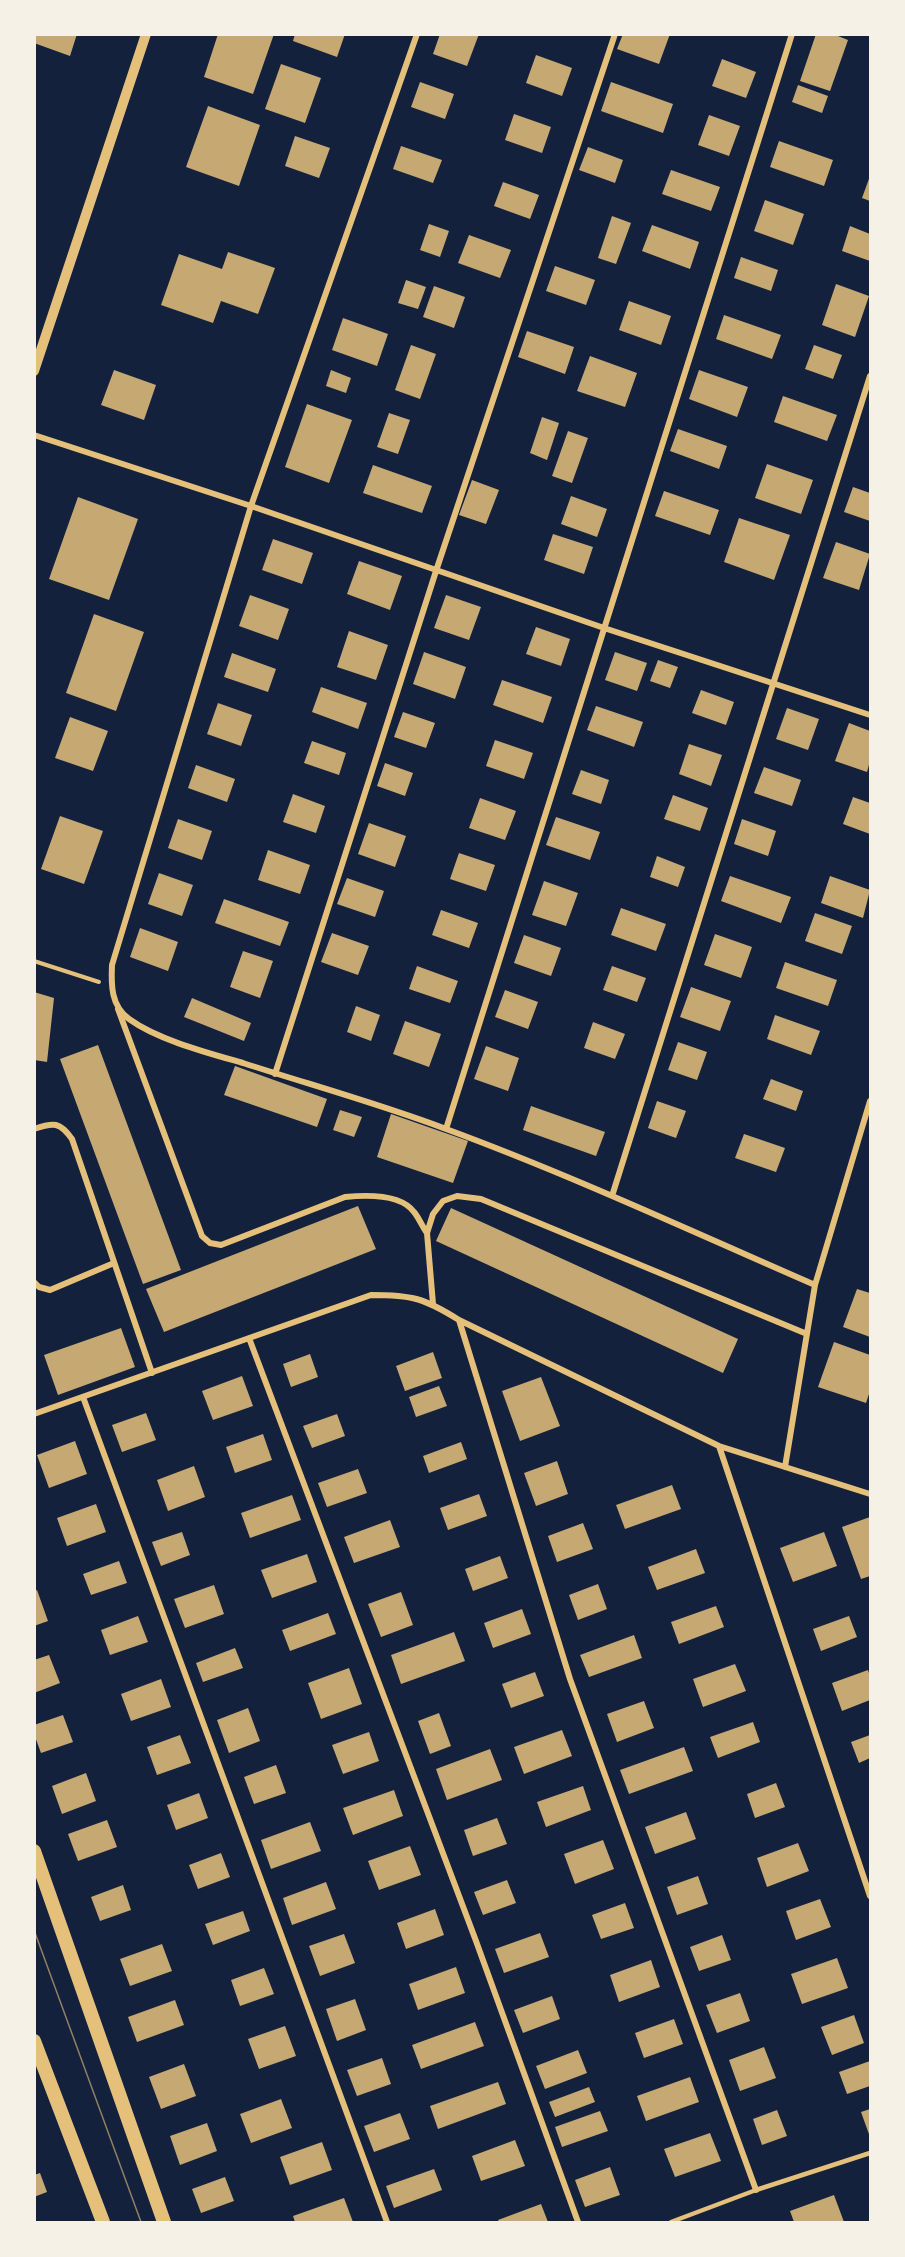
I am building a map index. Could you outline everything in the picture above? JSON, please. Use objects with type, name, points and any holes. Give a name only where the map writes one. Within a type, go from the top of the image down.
[{"type":"main road","points":[[34,1851],[164,2223]]},
{"type":"main road","points":[[34,2041],[103,2223]]},
{"type":"street","points":[[34,371],[146,34]]},
{"type":"street","points":[[417,34],[251,506],[112,965],[111,986],[202,1236],[210,1243],[221,1245],[345,1197],[366,1195],[396,1200],[413,1209],[426,1233],[433,1304]]},
{"type":"street","points":[[275,1074],[436,571],[615,34]]},
{"type":"street","points":[[446,1129],[792,34]]},
{"type":"street","points":[[612,1196],[870,376]]},
{"type":"street","points":[[34,435],[251,506],[604,628],[775,682],[870,715]]},
{"type":"street","points":[[116,1004],[127,1017],[150,1031],[446,1129],[612,1196],[815,1285]]},
{"type":"street","points":[[785,1467],[815,1285],[870,1101]]},
{"type":"street","points":[[34,1129],[49,1124],[59,1125],[72,1139],[152,1373]]},
{"type":"street","points":[[426,1233],[433,1214],[443,1201],[457,1196],[481,1199],[807,1334]]},
{"type":"street","points":[[34,1282],[39,1287],[50,1290],[114,1263]]},
{"type":"street","points":[[34,1414],[371,1295],[404,1295],[433,1304],[459,1320],[719,1446],[870,1494]]},
{"type":"street","points":[[459,1320],[570,1679],[756,2190]]},
{"type":"street","points":[[249,1338],[480,1953],[578,2223]]},
{"type":"street","points":[[83,1397],[387,2223]]},
{"type":"street","points":[[719,1446],[870,1896]]},
{"type":"lane","points":[[670,2223],[756,2190],[870,2154]]},
{"type":"path","points":[[34,961],[111,986]]},
{"type":"building","points":[[34,34],[77,34],[70,56],[34,43]]},
{"type":"building","points":[[218,34],[274,34],[253,94],[204,77]]},
{"type":"building","points":[[295,34],[345,34],[337,57],[293,41]]},
{"type":"building","points":[[440,34],[479,34],[467,66],[433,54]]},
{"type":"building","points":[[623,34],[670,34],[659,64],[617,49]]},
{"type":"building","points":[[816,34],[833,34],[848,40],[830,91],[800,81]]},
{"type":"building","points":[[536,55],[572,68],[562,96],[526,83]]},
{"type":"building","points":[[722,59],[756,72],[746,98],[712,86]]},
{"type":"building","points":[[281,64],[321,78],[305,123],[265,109]]},
{"type":"building","points":[[420,82],[454,94],[445,119],[411,107]]},
{"type":"building","points":[[611,82],[673,104],[663,133],[601,111]]},
{"type":"building","points":[[798,85],[828,96],[822,113],[792,102]]},
{"type":"building","points":[[208,106],[260,125],[239,186],[186,167]]},
{"type":"building","points":[[514,114],[551,127],[542,153],[505,140]]},
{"type":"building","points":[[709,115],[740,126],[729,156],[698,145]]},
{"type":"building","points":[[295,136],[330,148],[319,178],[285,166]]},
{"type":"building","points":[[779,141],[833,160],[824,186],[770,167]]},
{"type":"building","points":[[401,146],[442,160],[433,183],[393,169]]},
{"type":"building","points":[[588,147],[623,160],[615,183],[579,170]]},
{"type":"building","points":[[671,170],[720,187],[711,211],[662,194]]},
{"type":"building","points":[[870,176],[870,201],[862,198]]},
{"type":"building","points":[[503,182],[539,195],[530,219],[494,206]]},
{"type":"building","points":[[765,200],[804,214],[793,245],[754,231]]},
{"type":"building","points":[[612,216],[631,223],[616,264],[598,258]]},
{"type":"building","points":[[429,224],[449,231],[440,257],[420,250]]},
{"type":"building","points":[[652,225],[699,242],[690,269],[642,251]]},
{"type":"building","points":[[850,226],[870,234],[870,261],[842,251]]},
{"type":"building","points":[[469,235],[511,250],[500,278],[458,263]]},
{"type":"building","points":[[228,252],[275,268],[258,314],[221,301],[213,323],[161,305],[179,254],[222,269]]},
{"type":"building","points":[[741,257],[778,270],[771,291],[734,278]]},
{"type":"building","points":[[555,266],[595,280],[586,305],[546,291]]},
{"type":"building","points":[[406,280],[426,287],[418,309],[398,303]]},
{"type":"building","points":[[836,284],[869,296],[855,337],[822,325]]},
{"type":"building","points":[[434,286],[465,297],[454,328],[423,317]]},
{"type":"building","points":[[629,301],[671,316],[661,345],[619,330]]},
{"type":"building","points":[[724,315],[781,335],[772,359],[716,339]]},
{"type":"building","points":[[343,318],[388,334],[377,366],[332,350]]},
{"type":"building","points":[[527,331],[574,347],[565,374],[518,357]]},
{"type":"building","points":[[411,345],[436,354],[420,399],[395,390]]},
{"type":"building","points":[[814,345],[842,355],[833,379],[805,369]]},
{"type":"building","points":[[590,356],[637,373],[625,407],[577,391]]},
{"type":"building","points":[[114,370],[156,385],[144,420],[101,405]]},
{"type":"building","points":[[331,370],[351,378],[346,393],[326,386]]},
{"type":"building","points":[[699,370],[748,387],[737,417],[689,399]]},
{"type":"building","points":[[783,396],[837,415],[827,441],[774,422]]},
{"type":"building","points":[[307,404],[352,420],[329,483],[285,467]]},
{"type":"building","points":[[389,413],[410,420],[398,454],[377,447]]},
{"type":"building","points":[[542,417],[559,423],[547,460],[530,453]]},
{"type":"building","points":[[678,429],[727,446],[719,469],[670,451]]},
{"type":"building","points":[[568,431],[588,438],[572,483],[552,476]]},
{"type":"building","points":[[767,464],[813,480],[801,514],[755,498]]},
{"type":"building","points":[[373,465],[432,486],[422,513],[363,493]]},
{"type":"building","points":[[472,480],[499,490],[486,524],[459,515]]},
{"type":"building","points":[[853,487],[870,493],[870,521],[844,512]]},
{"type":"building","points":[[664,491],[719,510],[710,535],[655,516]]},
{"type":"building","points":[[571,496],[607,509],[597,537],[561,524]]},
{"type":"building","points":[[78,497],[138,519],[109,600],[49,579]]},
{"type":"building","points":[[739,518],[790,535],[774,580],[724,562]]},
{"type":"building","points":[[553,534],[593,547],[584,574],[544,560]]},
{"type":"building","points":[[273,539],[313,553],[302,584],[262,570]]},
{"type":"building","points":[[836,542],[870,554],[859,590],[823,578]]},
{"type":"building","points":[[359,561],[402,576],[390,610],[347,594]]},
{"type":"building","points":[[250,595],[289,609],[278,640],[239,626]]},
{"type":"building","points":[[446,595],[481,607],[469,640],[434,628]]},
{"type":"building","points":[[94,614],[144,632],[116,711],[66,693]]},
{"type":"building","points":[[536,627],[570,639],[561,666],[526,654]]},
{"type":"building","points":[[349,631],[388,645],[376,680],[337,667]]},
{"type":"building","points":[[424,652],[466,667],[455,699],[413,684]]},
{"type":"building","points":[[615,652],[647,663],[637,691],[605,680]]},
{"type":"building","points":[[232,653],[276,669],[268,692],[224,677]]},
{"type":"building","points":[[658,660],[678,667],[670,688],[650,681]]},
{"type":"building","points":[[502,680],[552,697],[543,723],[493,705]]},
{"type":"building","points":[[321,687],[367,703],[358,729],[312,712]]},
{"type":"building","points":[[701,690],[734,702],[726,725],[692,713]]},
{"type":"building","points":[[218,703],[252,715],[241,746],[207,734]]},
{"type":"building","points":[[596,706],[643,722],[634,747],[587,730]]},
{"type":"building","points":[[787,708],[819,719],[808,750],[776,739]]},
{"type":"building","points":[[403,712],[435,723],[426,748],[394,737]]},
{"type":"building","points":[[70,717],[108,731],[93,771],[55,758]]},
{"type":"building","points":[[849,723],[870,731],[870,761],[867,772],[835,761]]},
{"type":"building","points":[[495,740],[533,753],[524,779],[486,766]]},
{"type":"building","points":[[312,741],[346,753],[339,775],[304,763]]},
{"type":"building","points":[[689,744],[722,755],[711,786],[679,774]]},
{"type":"building","points":[[385,763],[413,773],[405,796],[377,786]]},
{"type":"building","points":[[196,765],[235,779],[227,802],[188,788]]},
{"type":"building","points":[[764,767],[801,780],[792,806],[754,793]]},
{"type":"building","points":[[581,770],[609,780],[601,804],[572,794]]},
{"type":"building","points":[[293,794],[325,806],[316,833],[283,822]]},
{"type":"building","points":[[673,795],[708,808],[700,831],[664,819]]},
{"type":"building","points":[[853,797],[870,803],[870,834],[843,824]]},
{"type":"building","points":[[480,798],[516,811],[505,840],[469,828]]},
{"type":"building","points":[[60,816],[103,831],[84,884],[41,869]]},
{"type":"building","points":[[556,817],[600,832],[590,860],[546,845]]},
{"type":"building","points":[[178,819],[212,831],[202,860],[168,848]]},
{"type":"building","points":[[742,819],[776,831],[768,856],[734,844]]},
{"type":"building","points":[[369,823],[406,836],[395,867],[358,854]]},
{"type":"building","points":[[268,850],[310,865],[300,894],[258,880]]},
{"type":"building","points":[[459,853],[495,865],[486,891],[450,879]]},
{"type":"building","points":[[657,856],[685,867],[678,887],[650,877]]},
{"type":"building","points":[[159,873],[193,885],[182,916],[148,904]]},
{"type":"building","points":[[730,876],[791,897],[781,923],[721,901]]},
{"type":"building","points":[[830,876],[870,890],[863,918],[821,903]]},
{"type":"building","points":[[347,878],[384,891],[375,917],[337,904]]},
{"type":"building","points":[[544,881],[578,893],[566,926],[532,915]]},
{"type":"building","points":[[224,899],[289,922],[280,946],[215,923]]},
{"type":"building","points":[[621,908],[666,924],[656,951],[611,935]]},
{"type":"building","points":[[441,910],[478,923],[469,948],[432,935]]},
{"type":"building","points":[[815,913],[852,926],[842,954],[805,941]]},
{"type":"building","points":[[140,928],[178,942],[168,971],[130,957]]},
{"type":"building","points":[[332,933],[369,946],[358,975],[321,962]]},
{"type":"building","points":[[715,934],[752,947],[741,978],[704,965]]},
{"type":"building","points":[[524,935],[561,948],[551,976],[514,963]]},
{"type":"building","points":[[243,951],[273,961],[260,998],[230,987]]},
{"type":"building","points":[[785,962],[837,980],[828,1006],[776,988]]},
{"type":"building","points":[[417,966],[458,981],[450,1003],[409,989]]},
{"type":"building","points":[[612,966],[646,978],[637,1002],[603,990]]},
{"type":"building","points":[[691,987],[731,1001],[720,1031],[680,1017]]},
{"type":"building","points":[[505,990],[538,1002],[528,1029],[495,1017]]},
{"type":"building","points":[[34,992],[54,998],[47,1062],[34,1060]]},
{"type":"building","points":[[192,998],[251,1023],[244,1041],[184,1017]]},
{"type":"building","points":[[356,1006],[380,1015],[371,1041],[347,1032]]},
{"type":"building","points":[[775,1015],[820,1031],[811,1055],[767,1039]]},
{"type":"building","points":[[405,1021],[441,1034],[429,1067],[393,1054]]},
{"type":"building","points":[[593,1022],[625,1034],[615,1059],[584,1048]]},
{"type":"building","points":[[678,1042],[707,1052],[697,1080],[668,1070]]},
{"type":"building","points":[[98,1045],[181,1270],[143,1284],[60,1059]]},
{"type":"building","points":[[486,1046],[519,1058],[508,1091],[474,1079]]},
{"type":"building","points":[[235,1066],[327,1099],[317,1127],[224,1095]]},
{"type":"building","points":[[771,1079],[803,1091],[796,1111],[763,1099]]},
{"type":"building","points":[[657,1101],[686,1111],[676,1138],[648,1128]]},
{"type":"building","points":[[531,1106],[605,1132],[596,1156],[523,1130]]},
{"type":"building","points":[[340,1110],[362,1117],[354,1137],[333,1130]]},
{"type":"building","points":[[391,1114],[468,1141],[453,1183],[377,1157]]},
{"type":"building","points":[[744,1134],[785,1148],[776,1172],[735,1158]]},
{"type":"building","points":[[358,1206],[376,1249],[164,1332],[146,1289]]},
{"type":"building","points":[[451,1208],[738,1339],[723,1373],[436,1241]]},
{"type":"building","points":[[857,1289],[870,1293],[870,1337],[843,1327]]},
{"type":"building","points":[[121,1328],[135,1367],[58,1395],[44,1355]]},
{"type":"building","points":[[834,1342],[870,1355],[870,1391],[866,1403],[818,1387]]},
{"type":"building","points":[[433,1352],[442,1378],[405,1391],[396,1366]]},
{"type":"building","points":[[310,1354],[318,1377],[291,1387],[283,1364]]},
{"type":"building","points":[[242,1376],[253,1406],[213,1420],[202,1391]]},
{"type":"building","points":[[541,1377],[560,1426],[520,1441],[502,1391]]},
{"type":"building","points":[[439,1386],[447,1406],[416,1417],[409,1397]]},
{"type":"building","points":[[146,1413],[156,1440],[122,1452],[112,1425]]},
{"type":"building","points":[[337,1414],[345,1436],[312,1448],[303,1426]]},
{"type":"building","points":[[263,1434],[272,1460],[235,1473],[226,1447]]},
{"type":"building","points":[[75,1441],[87,1474],[49,1488],[37,1455]]},
{"type":"building","points":[[461,1442],[467,1459],[429,1473],[423,1456]]},
{"type":"building","points":[[557,1461],[568,1494],[536,1506],[524,1473]]},
{"type":"building","points":[[194,1466],[205,1497],[168,1511],[157,1480]]},
{"type":"building","points":[[358,1469],[367,1493],[327,1507],[318,1483]]},
{"type":"building","points":[[672,1485],[681,1509],[625,1529],[616,1505]]},
{"type":"building","points":[[479,1494],[487,1516],[448,1530],[440,1508]]},
{"type":"building","points":[[292,1495],[301,1520],[250,1538],[241,1513]]},
{"type":"building","points":[[96,1504],[106,1532],[67,1546],[57,1518]]},
{"type":"building","points":[[870,1517],[870,1576],[861,1579],[842,1527]]},
{"type":"building","points":[[390,1520],[400,1547],[354,1563],[344,1537]]},
{"type":"building","points":[[583,1523],[593,1549],[557,1562],[548,1536]]},
{"type":"building","points":[[182,1532],[190,1555],[161,1566],[152,1542]]},
{"type":"building","points":[[824,1532],[837,1566],[793,1582],[780,1548]]},
{"type":"building","points":[[696,1549],[705,1573],[657,1590],[648,1567]]},
{"type":"building","points":[[307,1554],[317,1582],[272,1598],[261,1570]]},
{"type":"building","points":[[500,1556],[508,1578],[473,1591],[465,1569]]},
{"type":"building","points":[[119,1561],[127,1583],[91,1595],[83,1574]]},
{"type":"building","points":[[598,1584],[607,1609],[578,1620],[569,1595]]},
{"type":"building","points":[[214,1585],[224,1614],[185,1628],[174,1599]]},
{"type":"building","points":[[37,1590],[48,1621],[34,1626],[34,1591]]},
{"type":"building","points":[[401,1592],[413,1625],[381,1637],[368,1604]]},
{"type":"building","points":[[716,1606],[724,1627],[679,1644],[671,1622]]},
{"type":"building","points":[[522,1609],[531,1634],[493,1648],[484,1623]]},
{"type":"building","points":[[328,1613],[336,1634],[290,1651],[282,1630]]},
{"type":"building","points":[[138,1616],[148,1642],[110,1655],[101,1630]]},
{"type":"building","points":[[849,1616],[857,1637],[821,1651],[813,1629]]},
{"type":"building","points":[[454,1632],[465,1661],[401,1684],[391,1655]]},
{"type":"building","points":[[634,1635],[642,1658],[589,1677],[580,1655]]},
{"type":"building","points":[[235,1648],[243,1668],[203,1682],[196,1663]]},
{"type":"building","points":[[49,1655],[60,1683],[34,1693],[34,1660]]},
{"type":"building","points":[[735,1664],[746,1691],[703,1707],[693,1679]]},
{"type":"building","points":[[349,1668],[362,1704],[321,1719],[308,1683]]},
{"type":"building","points":[[868,1670],[870,1700],[842,1711],[832,1683]]},
{"type":"building","points":[[535,1672],[544,1696],[511,1708],[502,1684]]},
{"type":"building","points":[[161,1679],[171,1707],[131,1721],[121,1694]]},
{"type":"building","points":[[644,1701],[654,1728],[617,1742],[607,1714]]},
{"type":"building","points":[[248,1708],[260,1741],[229,1753],[217,1720]]},
{"type":"building","points":[[439,1713],[451,1746],[430,1754],[418,1721]]},
{"type":"building","points":[[63,1715],[73,1742],[41,1753],[34,1734],[34,1725]]},
{"type":"building","points":[[753,1722],[760,1742],[718,1758],[710,1737]]},
{"type":"building","points":[[562,1730],[572,1756],[524,1774],[514,1747]]},
{"type":"building","points":[[369,1732],[379,1761],[343,1774],[332,1745]]},
{"type":"building","points":[[180,1735],[191,1763],[157,1775],[147,1747]]},
{"type":"building","points":[[870,1735],[870,1758],[859,1763],[851,1742]]},
{"type":"building","points":[[684,1747],[693,1771],[629,1794],[620,1770]]},
{"type":"building","points":[[490,1749],[502,1780],[447,1800],[436,1769]]},
{"type":"building","points":[[276,1765],[286,1793],[254,1804],[244,1777]]},
{"type":"building","points":[[86,1773],[96,1801],[62,1814],[52,1786]]},
{"type":"building","points":[[776,1783],[785,1807],[755,1818],[747,1794]]},
{"type":"building","points":[[583,1786],[591,1810],[546,1827],[537,1802]]},
{"type":"building","points":[[394,1790],[403,1816],[353,1835],[343,1808]]},
{"type":"building","points":[[199,1793],[208,1818],[176,1830],[167,1805]]},
{"type":"building","points":[[686,1812],[696,1839],[655,1854],[645,1827]]},
{"type":"building","points":[[497,1818],[507,1844],[473,1856],[464,1830]]},
{"type":"building","points":[[107,1820],[117,1847],[78,1861],[68,1834]]},
{"type":"building","points":[[310,1822],[321,1851],[271,1869],[261,1840]]},
{"type":"building","points":[[603,1840],[614,1869],[575,1884],[564,1854]]},
{"type":"building","points":[[798,1843],[809,1871],[767,1887],[757,1858]]},
{"type":"building","points":[[410,1846],[421,1875],[379,1890],[368,1861]]},
{"type":"building","points":[[221,1853],[230,1877],[198,1889],[189,1865]]},
{"type":"building","points":[[698,1876],[708,1904],[677,1915],[667,1887]]},
{"type":"building","points":[[507,1880],[516,1903],[483,1915],[474,1892]]},
{"type":"building","points":[[326,1882],[336,1909],[292,1925],[283,1898]]},
{"type":"building","points":[[123,1885],[131,1910],[100,1921],[91,1897]]},
{"type":"building","points":[[820,1899],[831,1927],[796,1940],[786,1911]]},
{"type":"building","points":[[625,1903],[634,1928],[601,1939],[592,1915]]},
{"type":"building","points":[[435,1909],[444,1935],[406,1949],[397,1923]]},
{"type":"building","points":[[243,1911],[250,1931],[213,1945],[205,1924]]},
{"type":"building","points":[[540,1933],[549,1957],[504,1973],[495,1949]]},
{"type":"building","points":[[344,1934],[355,1963],[320,1976],[309,1946]]},
{"type":"building","points":[[722,1935],[731,1960],[699,1971],[690,1947]]},
{"type":"building","points":[[162,1944],[172,1971],[130,1986],[120,1959]]},
{"type":"building","points":[[837,1958],[848,1988],[802,2004],[791,1974]]},
{"type":"building","points":[[651,1960],[660,1987],[619,2002],[610,1975]]},
{"type":"building","points":[[456,1967],[465,1993],[418,2010],[409,1984]]},
{"type":"building","points":[[264,1968],[274,1994],[240,2006],[231,1980]]},
{"type":"building","points":[[740,1993],[750,2021],[717,2033],[706,2005]]},
{"type":"building","points":[[552,1996],[560,2019],[523,2033],[514,2010]]},
{"type":"building","points":[[355,1999],[366,2030],[337,2041],[326,2009]]},
{"type":"building","points":[[175,2000],[184,2025],[137,2042],[128,2017]]},
{"type":"building","points":[[854,2015],[864,2043],[832,2055],[821,2027]]},
{"type":"building","points":[[674,2019],[683,2044],[644,2058],[635,2033]]},
{"type":"building","points":[[475,2022],[484,2046],[421,2069],[412,2045]]},
{"type":"building","points":[[285,2026],[296,2056],[259,2069],[248,2039]]},
{"type":"building","points":[[764,2047],[776,2078],[740,2091],[729,2060]]},
{"type":"building","points":[[578,2050],[587,2073],[545,2089],[536,2066]]},
{"type":"building","points":[[382,2058],[391,2084],[357,2096],[347,2070]]},
{"type":"building","points":[[870,2061],[870,2086],[847,2094],[839,2072]]},
{"type":"building","points":[[184,2064],[196,2096],[161,2109],[149,2077]]},
{"type":"building","points":[[690,2077],[699,2102],[646,2121],[637,2096]]},
{"type":"building","points":[[498,2082],[506,2104],[438,2129],[430,2106]]},
{"type":"building","points":[[589,2087],[595,2102],[555,2117],[549,2102]]},
{"type":"building","points":[[281,2099],[292,2128],[251,2143],[240,2114]]},
{"type":"building","points":[[870,2109],[870,2137],[861,2112]]},
{"type":"building","points":[[777,2110],[787,2136],[762,2145],[753,2119]]},
{"type":"building","points":[[600,2111],[608,2131],[562,2147],[555,2127]]},
{"type":"building","points":[[400,2113],[410,2139],[374,2152],[364,2126]]},
{"type":"building","points":[[207,2123],[217,2151],[180,2165],[170,2136]]},
{"type":"building","points":[[710,2133],[721,2161],[675,2177],[664,2149]]},
{"type":"building","points":[[515,2140],[525,2166],[481,2181],[472,2156]]},
{"type":"building","points":[[322,2142],[332,2170],[290,2185],[280,2157]]},
{"type":"building","points":[[610,2167],[620,2195],[585,2207],[575,2180]]},
{"type":"building","points":[[434,2169],[442,2190],[394,2208],[386,2186]]},
{"type":"building","points":[[40,2173],[47,2192],[34,2197],[34,2175]]},
{"type":"building","points":[[225,2177],[234,2201],[201,2213],[192,2189]]},
{"type":"building","points":[[834,2195],[844,2222],[794,2222],[790,2211]]},
{"type":"building","points":[[344,2198],[353,2222],[295,2222],[293,2216]]},
{"type":"building","points":[[541,2204],[548,2222],[499,2222],[498,2220]]},
{"type":"tram line","points":[[34,1930],[141,2222]]}]
